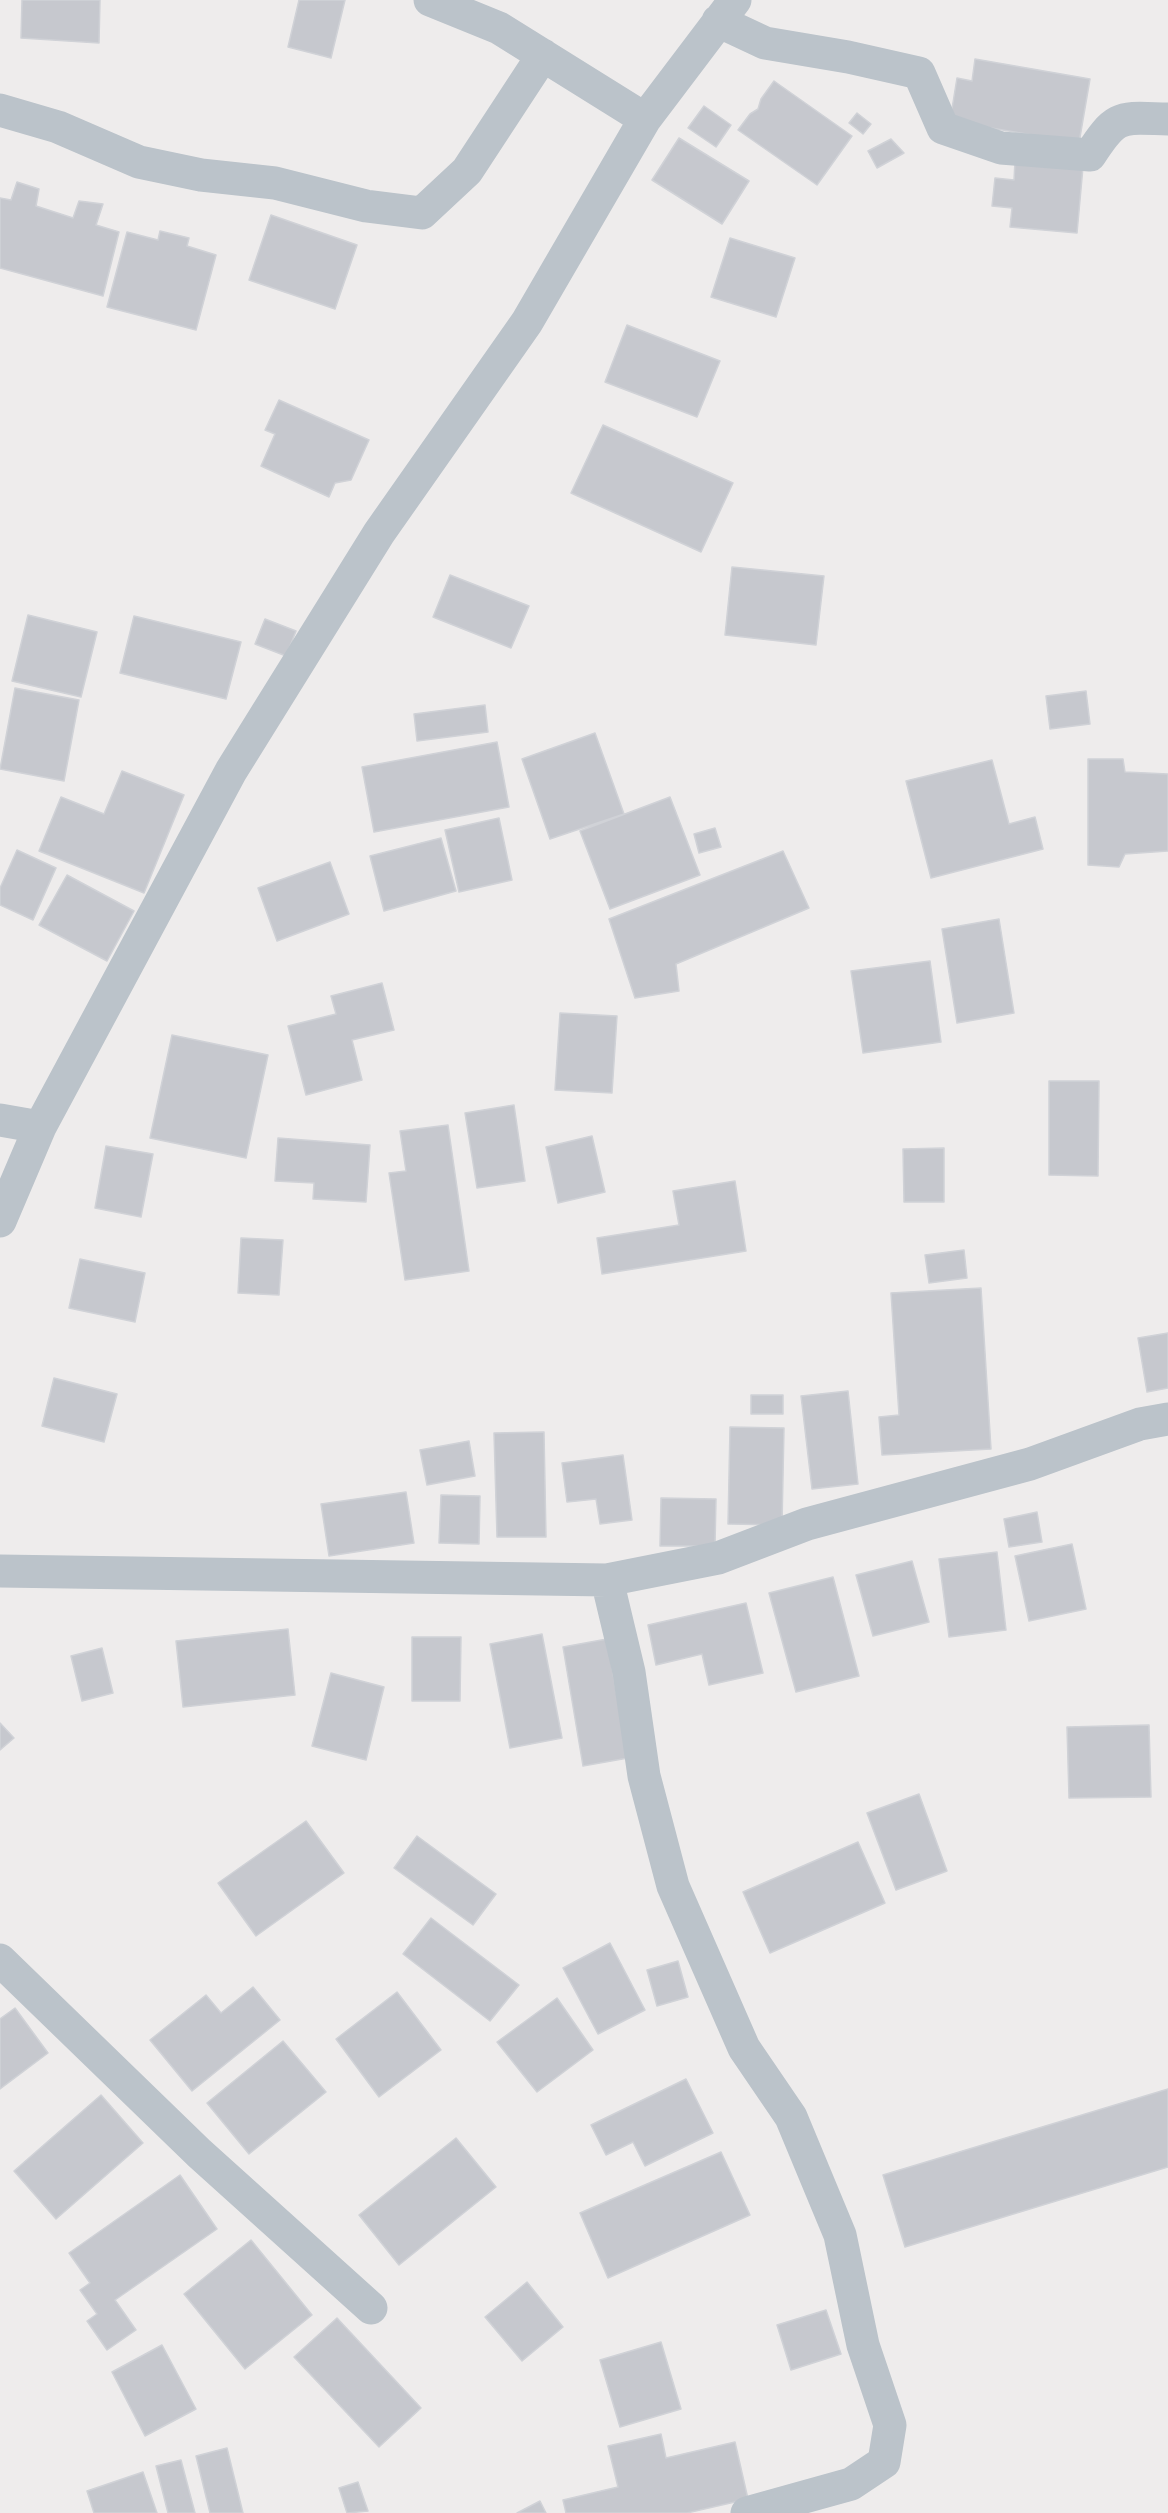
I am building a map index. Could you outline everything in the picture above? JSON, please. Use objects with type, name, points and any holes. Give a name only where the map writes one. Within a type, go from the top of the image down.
[{"type":"street","points":[[430,0],[499,28],[645,120]]},
{"type":"street","points":[[0,1221],[40,1127],[231,771],[379,533],[527,322],[645,120],[727,10],[765,43],[848,57],[919,73],[943,128],[1001,148],[1090,155],[1108,128],[1126,118],[1168,119]]},
{"type":"street","points":[[0,110],[58,127],[139,162],[201,175],[275,183],[366,206],[422,213],[467,171],[543,55]]},
{"type":"street","points":[[0,1120],[40,1127]]},
{"type":"street","points":[[0,1570],[607,1580],[718,1558],[807,1524],[1030,1464],[1140,1424],[1168,1419]]},
{"type":"street","points":[[607,1580],[629,1672],[644,1776],[673,1886],[744,2048],[791,2116],[836,2225],[862,2345],[890,2425],[884,2462],[851,2484],[747,2513]]},
{"type":"street","points":[[0,1960],[199,2153],[371,2308]]},
{"type":"building","points":[[22,0],[100,0],[99,43],[21,38]]},
{"type":"building","points":[[299,0],[345,0],[331,58],[288,47]]},
{"type":"building","points":[[975,59],[1090,79],[1079,143],[950,121],[957,78],[972,81]]},
{"type":"building","points":[[774,81],[852,136],[817,185],[738,130],[750,114],[758,109],[761,99]]},
{"type":"building","points":[[704,106],[731,125],[716,147],[688,128]]},
{"type":"building","points":[[857,113],[871,124],[863,134],[849,123]]},
{"type":"building","points":[[679,138],[749,181],[722,224],[652,180]]},
{"type":"building","points":[[891,139],[904,153],[877,168],[868,151]]},
{"type":"building","points":[[1015,161],[1083,167],[1077,233],[1010,227],[1012,208],[992,206],[995,178],[1014,180]]},
{"type":"building","points":[[17,182],[39,189],[36,206],[73,218],[79,201],[103,204],[96,225],[119,232],[103,296],[0,268],[0,198],[11,200]]},
{"type":"building","points":[[271,215],[357,245],[335,309],[249,280]]},
{"type":"building","points":[[160,231],[189,238],[187,246],[216,255],[196,330],[107,307],[127,232],[158,240]]},
{"type":"building","points":[[730,238],[795,258],[776,317],[711,297]]},
{"type":"building","points":[[627,325],[720,361],[697,417],[605,382]]},
{"type":"building","points":[[279,400],[369,440],[351,480],[335,483],[329,497],[261,466],[275,434],[265,430]]},
{"type":"building","points":[[603,425],[733,483],[701,552],[571,493]]},
{"type":"building","points":[[732,567],[824,576],[816,645],[725,635]]},
{"type":"building","points":[[450,575],[529,606],[511,648],[433,617]]},
{"type":"building","points":[[28,615],[97,632],[81,697],[12,681]]},
{"type":"building","points":[[134,616],[241,642],[226,699],[120,673]]},
{"type":"building","points":[[265,619],[296,631],[286,656],[255,644]]},
{"type":"building","points":[[15,688],[79,700],[64,781],[0,769]]},
{"type":"building","points":[[1086,691],[1090,724],[1050,729],[1046,696]]},
{"type":"building","points":[[485,705],[488,732],[417,741],[414,714]]},
{"type":"building","points":[[595,733],[624,814],[550,839],[522,759]]},
{"type":"building","points":[[497,742],[509,807],[374,832],[362,767]]},
{"type":"building","points":[[1088,759],[1123,759],[1125,772],[1168,774],[1168,851],[1125,854],[1119,867],[1088,865]]},
{"type":"building","points":[[992,760],[1009,824],[1035,817],[1043,849],[931,878],[906,781]]},
{"type":"building","points":[[122,771],[184,795],[144,893],[39,851],[61,797],[104,814]]},
{"type":"building","points":[[670,797],[700,875],[610,909],[580,831]]},
{"type":"building","points":[[499,818],[512,880],[459,892],[445,830]]},
{"type":"building","points":[[715,828],[721,847],[699,853],[694,834]]},
{"type":"building","points":[[441,838],[456,891],[384,911],[370,856]]},
{"type":"building","points":[[17,850],[56,868],[33,920],[0,905],[0,888]]},
{"type":"building","points":[[783,851],[809,908],[676,964],[679,991],[635,998],[609,919]]},
{"type":"building","points":[[330,862],[349,914],[277,941],[258,888]]},
{"type":"building","points":[[67,875],[134,911],[107,961],[39,925]]},
{"type":"building","points":[[999,919],[1014,1013],[957,1023],[942,929]]},
{"type":"building","points":[[930,961],[941,1042],[863,1053],[851,971]]},
{"type":"building","points":[[382,983],[394,1030],[352,1040],[362,1080],[306,1095],[288,1026],[336,1014],[331,996]]},
{"type":"building","points":[[560,1013],[617,1016],[612,1093],[555,1090]]},
{"type":"building","points":[[172,1035],[268,1055],[246,1158],[150,1138]]},
{"type":"building","points":[[1049,1081],[1099,1081],[1098,1176],[1049,1175]]},
{"type":"building","points":[[514,1105],[525,1181],[477,1188],[465,1113]]},
{"type":"building","points":[[448,1125],[469,1271],[405,1280],[389,1173],[406,1171],[400,1131]]},
{"type":"building","points":[[592,1136],[605,1192],[558,1203],[546,1147]]},
{"type":"building","points":[[278,1138],[370,1145],[366,1202],[313,1199],[314,1183],[275,1181]]},
{"type":"building","points":[[106,1146],[153,1154],[141,1217],[95,1208]]},
{"type":"building","points":[[944,1148],[944,1202],[904,1202],[903,1149]]},
{"type":"building","points":[[735,1181],[746,1251],[602,1274],[597,1238],[679,1225],[673,1191]]},
{"type":"building","points":[[241,1238],[283,1240],[279,1295],[238,1293]]},
{"type":"building","points":[[964,1250],[967,1278],[929,1283],[925,1255]]},
{"type":"building","points":[[80,1259],[145,1273],[135,1322],[69,1308]]},
{"type":"building","points":[[981,1288],[991,1449],[882,1455],[879,1417],[899,1415],[891,1293]]},
{"type":"building","points":[[1168,1333],[1168,1388],[1147,1392],[1138,1338]]},
{"type":"building","points":[[54,1378],[117,1394],[104,1442],[42,1426]]},
{"type":"building","points":[[848,1391],[858,1484],[812,1489],[801,1396]]},
{"type":"building","points":[[751,1395],[783,1395],[783,1414],[751,1414]]},
{"type":"building","points":[[730,1427],[784,1428],[782,1525],[728,1524]]},
{"type":"building","points":[[544,1432],[546,1537],[497,1537],[494,1433]]},
{"type":"building","points":[[469,1441],[475,1476],[427,1485],[420,1450]]},
{"type":"building","points":[[623,1455],[632,1520],[600,1524],[596,1499],[567,1502],[562,1463]]},
{"type":"building","points":[[406,1492],[414,1543],[329,1556],[321,1504]]},
{"type":"building","points":[[441,1495],[480,1496],[479,1544],[439,1543]]},
{"type":"building","points":[[661,1498],[716,1499],[715,1546],[660,1546]]},
{"type":"building","points":[[1037,1512],[1042,1542],[1009,1547],[1004,1519]]},
{"type":"building","points":[[1072,1544],[1086,1609],[1029,1621],[1015,1556]]},
{"type":"building","points":[[997,1552],[1006,1630],[949,1637],[939,1559]]},
{"type":"building","points":[[912,1561],[929,1622],[873,1636],[856,1575]]},
{"type":"building","points":[[833,1577],[859,1676],[796,1692],[769,1593]]},
{"type":"building","points":[[746,1603],[763,1673],[709,1685],[702,1654],[656,1665],[648,1625]]},
{"type":"building","points":[[288,1629],[295,1695],[183,1707],[176,1641]]},
{"type":"building","points":[[542,1634],[562,1738],[510,1748],[490,1644]]},
{"type":"building","points":[[412,1637],[461,1637],[460,1701],[412,1701]]},
{"type":"building","points":[[607,1639],[628,1758],[583,1766],[563,1647]]},
{"type":"building","points":[[102,1648],[113,1693],[82,1701],[71,1656]]},
{"type":"building","points":[[331,1673],[384,1687],[366,1760],[312,1746]]},
{"type":"building","points":[[0,1723],[14,1738],[0,1750]]},
{"type":"building","points":[[1149,1725],[1151,1797],[1069,1798],[1067,1727]]},
{"type":"building","points":[[919,1794],[947,1871],[896,1890],[867,1813]]},
{"type":"building","points":[[306,1821],[344,1873],[256,1936],[218,1883]]},
{"type":"building","points":[[417,1836],[496,1894],[473,1925],[394,1868]]},
{"type":"building","points":[[858,1842],[885,1903],[770,1953],[743,1892]]},
{"type":"building","points":[[431,1918],[519,1985],[490,2021],[403,1954]]},
{"type":"building","points":[[610,1943],[645,2010],[598,2034],[563,1968]]},
{"type":"building","points":[[678,1961],[688,1997],[657,2006],[647,1970]]},
{"type":"building","points":[[253,1987],[280,2020],[192,2091],[150,2040],[206,1995],[221,2013]]},
{"type":"building","points":[[397,1992],[441,2050],[379,2097],[336,2039]]},
{"type":"building","points":[[557,1998],[593,2050],[537,2092],[497,2042]]},
{"type":"building","points":[[15,2008],[48,2053],[0,2089],[0,2019]]},
{"type":"building","points":[[283,2041],[326,2092],[249,2154],[207,2103]]},
{"type":"building","points":[[686,2079],[713,2133],[645,2166],[633,2142],[606,2155],[591,2125]]},
{"type":"building","points":[[1168,2089],[1168,2167],[905,2247],[883,2175]]},
{"type":"building","points":[[101,2095],[143,2143],[56,2219],[14,2171]]},
{"type":"building","points":[[456,2138],[496,2187],[399,2265],[359,2215]]},
{"type":"building","points":[[721,2152],[750,2215],[608,2278],[580,2213]]},
{"type":"building","points":[[180,2175],[217,2229],[115,2300],[136,2330],[107,2350],[87,2321],[97,2314],[80,2290],[90,2283],[69,2253]]},
{"type":"building","points":[[251,2240],[312,2315],[245,2369],[184,2294]]},
{"type":"building","points":[[527,2282],[563,2327],[522,2361],[485,2317]]},
{"type":"building","points":[[826,2310],[841,2354],[791,2370],[777,2325]]},
{"type":"building","points":[[337,2318],[421,2408],[379,2447],[294,2357]]},
{"type":"building","points":[[661,2342],[681,2409],[620,2427],[600,2360]]},
{"type":"building","points":[[162,2345],[196,2409],[145,2436],[112,2372]]},
{"type":"building","points":[[661,2434],[666,2458],[735,2442],[748,2499],[687,2513],[566,2513],[563,2500],[618,2487],[608,2446]]},
{"type":"building","points":[[227,2448],[243,2513],[210,2513],[196,2456]]},
{"type":"building","points":[[181,2460],[195,2513],[168,2513],[156,2466]]},
{"type":"building","points":[[143,2472],[157,2513],[94,2513],[87,2491]]},
{"type":"building","points":[[358,2482],[368,2511],[347,2513],[339,2488]]},
{"type":"building","points":[[540,2501],[546,2513],[517,2513]]}]
